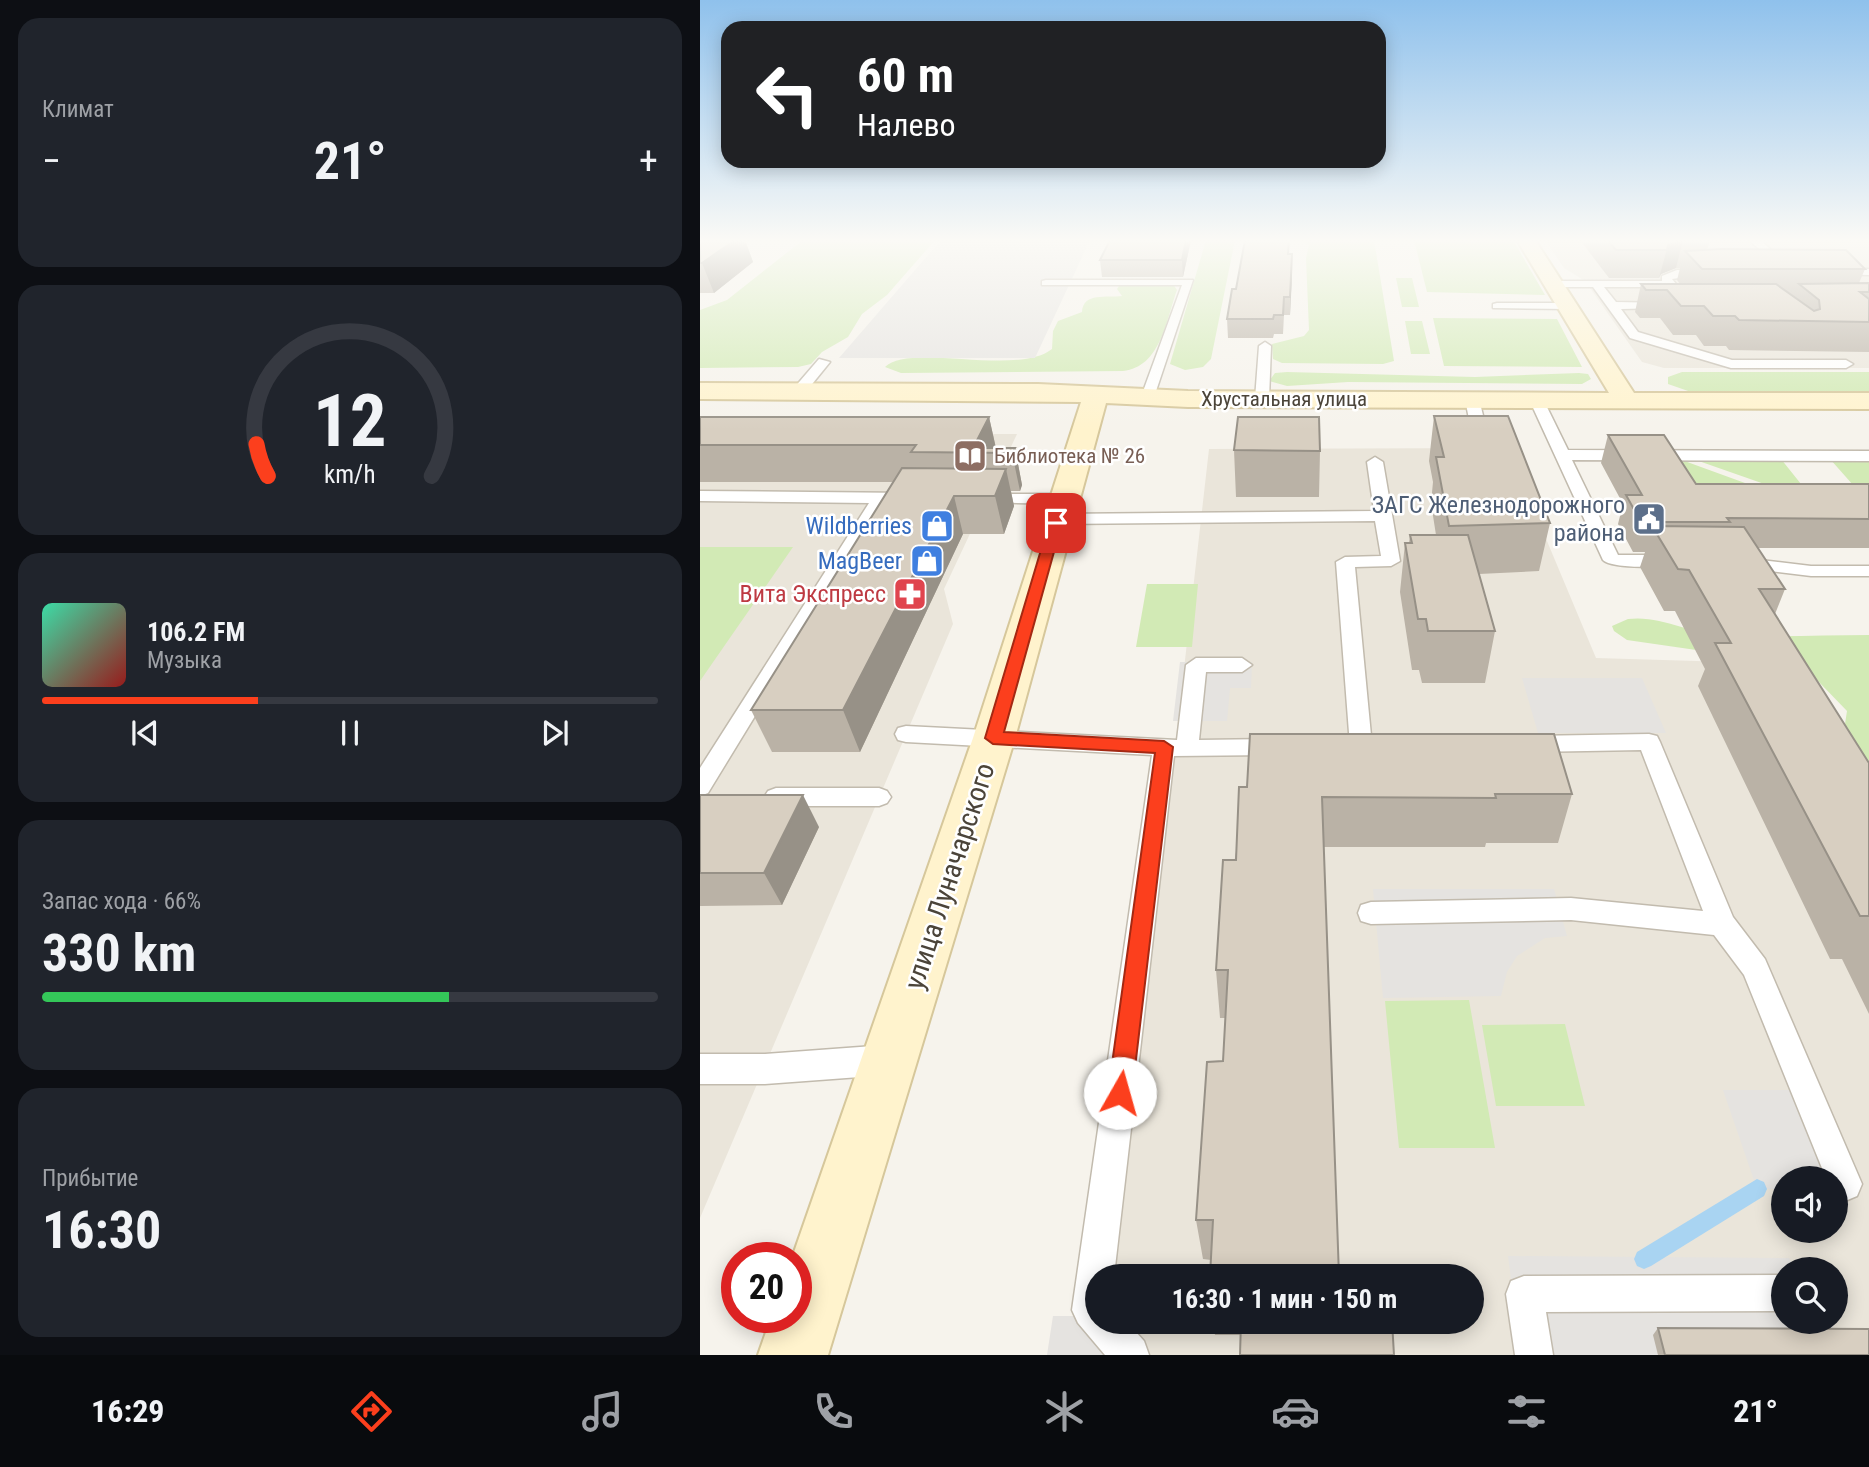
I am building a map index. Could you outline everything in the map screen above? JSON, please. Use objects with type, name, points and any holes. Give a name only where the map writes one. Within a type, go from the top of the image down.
[{"type":"street","points":[[1567,303],[1626,400]]},
{"type":"street","name":"Хрустальная улица","points":[[700,391],[1096,394],[1262,399],[1869,401]]},
{"type":"street","name":"улица Луначарского","points":[[793,1355],[891,1060],[993,738],[1096,394]]},
{"type":"lane","points":[[1148,397],[1181,303]]},
{"type":"lane","points":[[1611,303],[1634,335],[1731,364],[1846,364]]},
{"type":"lane","points":[[1613,306],[1692,305],[1690,303]]},
{"type":"lane","points":[[1497,306],[1569,306]]},
{"type":"lane","points":[[1262,399],[1265,346]]},
{"type":"lane","points":[[799,391],[824,362]]},
{"type":"lane","points":[[1472,399],[1485,452]]},
{"type":"lane","points":[[1536,399],[1612,560],[1682,560]]},
{"type":"lane","points":[[1563,455],[1869,456]]},
{"type":"lane","points":[[1361,746],[1345,562],[1391,561],[1375,462]]},
{"type":"lane","points":[[700,496],[933,498]]},
{"type":"lane","points":[[700,787],[880,498]]},
{"type":"lane","points":[[973,499],[1060,509],[1383,516]]},
{"type":"lane","points":[[1724,560],[1811,571],[1869,571]]},
{"type":"lane","points":[[1098,1264],[1176,747],[1196,665],[1242,665]]},
{"type":"lane","points":[[906,734],[1176,747],[1307,746]]},
{"type":"lane","points":[[1511,744],[1649,742],[1722,924],[1755,968],[1838,1166]]},
{"type":"lane","points":[[1334,746],[1388,746]]},
{"type":"lane","points":[[700,797],[727,797]]},
{"type":"lane","points":[[755,797],[879,797]]},
{"type":"lane","points":[[1371,913],[1572,909],[1722,924]]},
{"type":"lane","points":[[700,1069],[765,1069],[891,1060]]},
{"type":"lane","points":[[1534,1355],[1524,1294],[1771,1293]]},
{"type":"lane","points":[[1112,1334],[1129,1355]]},
{"type":"shaded area","points":[[886,303],[1061,303],[1035,358],[839,358]]},
{"type":"shaded area","points":[[1601,303],[1869,303],[1869,368],[1664,368],[1642,362]]},
{"type":"shaded area","points":[[700,434],[1017,434],[944,589],[953,624],[700,1218]]},
{"type":"shaded area","points":[[1508,448],[1596,658],[1795,664],[1869,773],[1869,1355],[1106,1355],[1108,1334],[1484,1334],[1484,1264],[1116,1264],[1209,449]]},
{"type":"shaded area","points":[[1180,662],[1252,662],[1251,688],[1230,688],[1227,721],[1173,721]]},
{"type":"shaded area","points":[[1522,678],[1642,678],[1666,733],[1538,733]]},
{"type":"shaded area","points":[[1373,889],[1554,889],[1567,936],[1545,938],[1517,956],[1507,972],[1501,996],[1383,998]]},
{"type":"shaded area","points":[[1723,1090],[1805,1090],[1838,1166],[1771,1166],[1771,1189],[1757,1189]]},
{"type":"shaded area","points":[[1508,1256],[1771,1258],[1771,1334],[1838,1335],[1654,1335],[1658,1355],[1521,1355]]},
{"type":"shaded area","points":[[1053,1316],[1085,1316],[1085,1334],[1100,1334],[1117,1355],[1047,1355]]},
{"type":"green space","points":[[718,303],[876,303],[862,314],[848,337],[822,352],[811,364],[798,367],[700,368],[700,310]]},
{"type":"green space","points":[[1085,303],[1173,303],[1154,352],[1136,368],[1123,371],[901,373],[885,367],[898,360],[916,358],[1015,360],[1036,357],[1052,349],[1053,331],[1058,321],[1082,312]]},
{"type":"green space","points":[[1188,303],[1222,303],[1211,359],[1203,367],[1185,370],[1170,364]]},
{"type":"green space","points":[[1308,303],[1384,303],[1394,361],[1383,364],[1282,363],[1273,359],[1272,344],[1304,336],[1309,330]]},
{"type":"green space","points":[[1401,303],[1418,303],[1419,307],[1402,307]]},
{"type":"green space","points":[[1433,318],[1557,319],[1582,367],[1444,366]]},
{"type":"green space","points":[[1405,321],[1422,321],[1430,354],[1411,354]]},
{"type":"green space","points":[[1682,372],[1869,372],[1869,394],[1691,392],[1668,384],[1668,377]]},
{"type":"green space","points":[[1275,373],[1475,377],[1579,373],[1588,374],[1591,379],[1582,384],[1348,382],[1287,386],[1269,381]]},
{"type":"green space","points":[[1679,459],[1822,511],[1698,511]]},
{"type":"green space","points":[[1693,459],[1781,459],[1809,494],[1793,494]]},
{"type":"green space","points":[[1830,459],[1869,460],[1869,494],[1861,494]]},
{"type":"green space","points":[[700,547],[793,547],[700,681]]},
{"type":"green space","points":[[1147,584],[1198,584],[1192,647],[1136,647]]},
{"type":"green space","points":[[1628,619],[1664,622],[1699,632],[1723,635],[1869,635],[1869,763],[1845,724],[1847,711],[1817,680],[1717,653],[1627,640],[1614,631],[1612,626]]},
{"type":"green space","points":[[1469,1000],[1495,1148],[1399,1148],[1385,1001]]},
{"type":"green space","points":[[1565,1024],[1585,1106],[1496,1106],[1482,1025]]},
{"type":"building","points":[[1230,303],[1284,303],[1283,315],[1274,315],[1273,319],[1227,319]]},
{"type":"building","points":[[1679,303],[1803,303],[1814,311],[1820,309],[1819,303],[1869,303],[1869,322],[1739,320],[1735,316],[1713,316],[1704,306],[1681,306]]},
{"type":"building","points":[[1434,416],[1508,416],[1550,523],[1449,526],[1436,457],[1444,457]]},
{"type":"building","points":[[700,417],[989,417],[973,448],[1015,448],[1012,453],[911,452],[916,445],[700,445]]},
{"type":"building","points":[[1238,417],[1319,417],[1320,451],[1234,450]]},
{"type":"building","points":[[1608,435],[1664,435],[1696,484],[1869,484],[1869,519],[1727,518],[1730,522],[1641,522],[1626,495],[1642,495]]},
{"type":"building","points":[[902,468],[1006,469],[995,496],[954,496],[843,710],[751,710]]},
{"type":"building","points":[[1652,526],[1744,527],[1785,589],[1759,589],[1869,763],[1869,916],[1860,916],[1715,643],[1731,643],[1689,570],[1678,569]]},
{"type":"building","points":[[1410,535],[1468,535],[1495,631],[1428,631],[1426,619],[1418,619],[1405,543],[1412,543]]},
{"type":"building","points":[[1250,734],[1554,734],[1572,794],[1495,794],[1496,798],[1322,797],[1339,1264],[1211,1264],[1213,1220],[1196,1220],[1207,1062],[1223,1061],[1228,970],[1216,970],[1223,860],[1236,860],[1239,787],[1247,787]]},
{"type":"building","points":[[700,795],[803,795],[764,873],[700,873]]},
{"type":"building","points":[[1658,1328],[1771,1329],[1771,1334],[1848,1334],[1848,1329],[1869,1329],[1869,1355],[1665,1355]]},
{"type":"building","points":[[1241,1334],[1393,1334],[1394,1355],[1240,1355]]},
{"type":"waterway","points":[[1644,1259],[1757,1189]]},
{"type":"place","name":"Библиотека № 26","points":[[970,456]]},
{"type":"place","name":"ЗАГС Железнодорожного района","points":[[1649,519]]},
{"type":"place","name":"Wildberries","points":[[937,526]]},
{"type":"place","name":"MagBeer","points":[[927,561]]},
{"type":"place","name":"Вита Экспресс","points":[[910,594]]},
{"type":"route","points":[[1056,523],[993,738],[1164,747],[1120,1093]]}]
